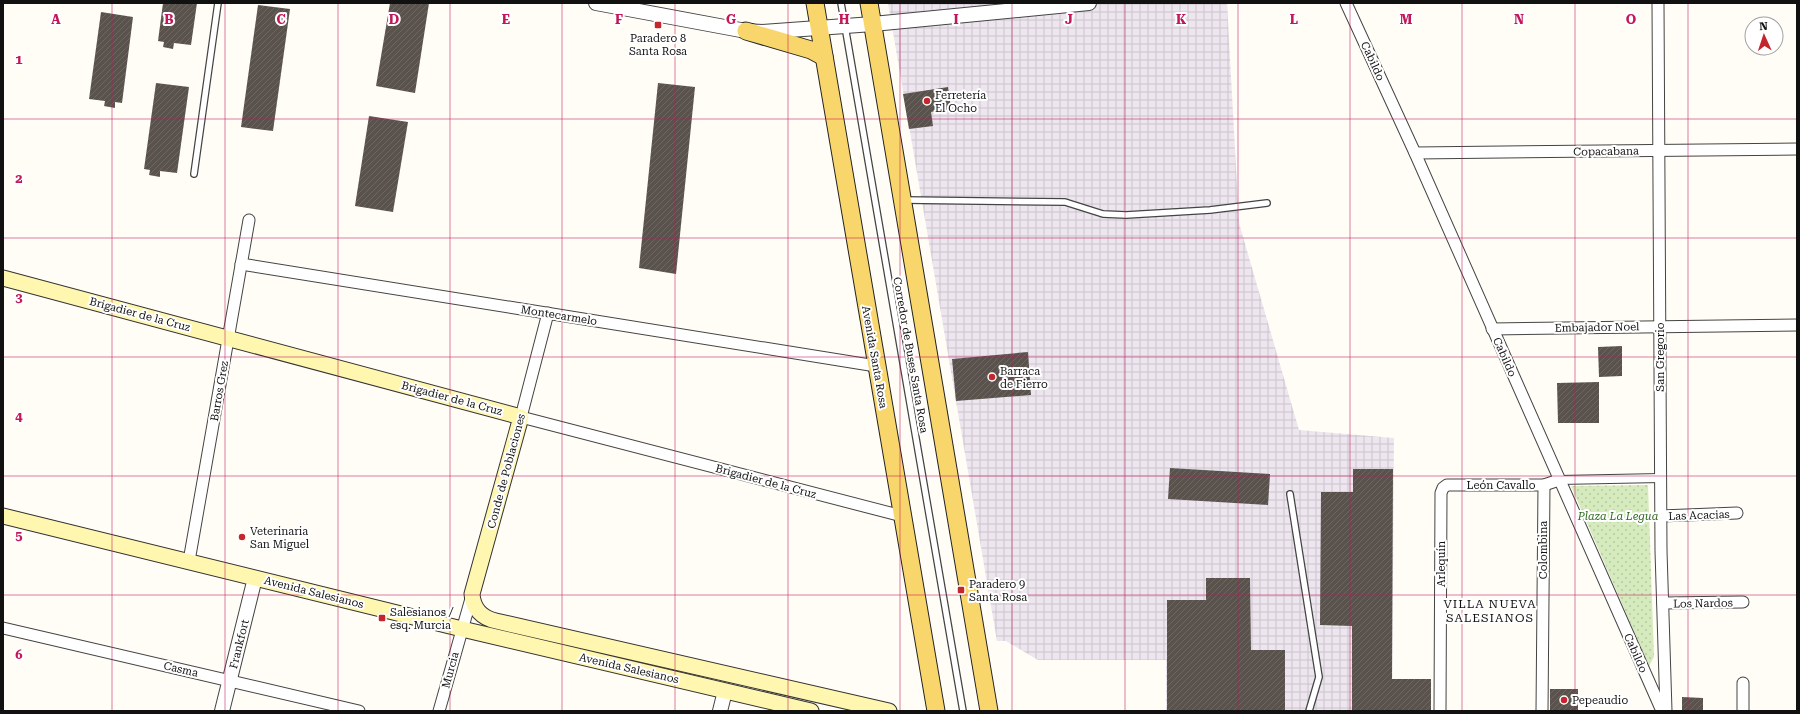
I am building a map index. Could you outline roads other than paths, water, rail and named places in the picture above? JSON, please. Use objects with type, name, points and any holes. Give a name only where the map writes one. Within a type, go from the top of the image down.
[{"type":"main road","name":"Avenida Santa Rosa","points":[[815,3],[936,711]]},
{"type":"main road","points":[[869,3],[901,200],[989,711]]},
{"type":"main road","points":[[746,31],[811,50],[824,57]]},
{"type":"main road","name":"Brigadier de la Cruz","points":[[3,278],[521,416]]},
{"type":"main road","name":"Conde de Poblaciones","points":[[472,594],[521,416]]},
{"type":"main road","name":"Avenida Salesianos","points":[[3,516],[462,629],[811,711]]},
{"type":"main road","name":"Avenida Salesianos","points":[[472,594],[479,613],[490,620],[888,711]]},
{"type":"street","points":[[596,3],[746,31],[776,32],[1089,3]]},
{"type":"street","name":"Cabildo","points":[[1346,3],[1416,153],[1492,329],[1662,711]]},
{"type":"street","name":"San Gregorio","points":[[1658,3],[1661,516],[1666,711]]},
{"type":"street","name":"Copacabana","points":[[1416,153],[1797,149]]},
{"type":"street","name":"Barros Grez","points":[[188,562],[249,220]]},
{"type":"street","name":"Montecarmelo","points":[[241,264],[876,366]]},
{"type":"street","name":"Conde de Poblaciones","points":[[521,416],[548,313]]},
{"type":"street","name":"Embajador Noel","points":[[1492,329],[1797,325]]},
{"type":"street","name":"Brigadier de la Cruz","points":[[521,416],[902,516]]},
{"type":"street","points":[[1559,480],[1661,478]]},
{"type":"street","name":"León Cavallo","points":[[1443,488],[1448,485],[1544,485],[1559,480]]},
{"type":"street","name":"Colombina","points":[[1542,711],[1544,485]]},
{"type":"street","name":"Arlequín","points":[[1440,711],[1441,493],[1443,488]]},
{"type":"street","name":"Las Acacias","points":[[1661,516],[1737,513]]},
{"type":"street","name":"Frankfort","points":[[222,711],[255,578]]},
{"type":"street","name":"Conde de Poblaciones","points":[[462,629],[472,594]]},
{"type":"street","name":"Los Nardos","points":[[1663,603],[1742,602]]},
{"type":"street","name":"Casma","points":[[3,628],[359,711]]},
{"type":"street","name":"Murcia","points":[[439,711],[462,629]]},
{"type":"street","points":[[1743,683],[1743,711]]},
{"type":"street","points":[[720,711],[725,691]]},
{"type":"lane","points":[[194,174],[218,3]]},
{"type":"lane","name":"Corredor de Buses Santa Rosa","points":[[841,3],[963,711]]},
{"type":"lane","points":[[901,200],[1065,202],[1103,214],[1126,215],[1210,210],[1267,203]]},
{"type":"lane","points":[[1290,494],[1319,676],[1309,711]]},
{"type":"place","name":"Paradero 8 Santa Rosa","points":[[658,25]]},
{"type":"place","name":"Ferretería El Ocho","points":[[927,101]]},
{"type":"place","name":"Barraca de Fierro","points":[[992,377]]},
{"type":"place","name":"Veterinaria San Miguel","points":[[242,537]]},
{"type":"place","name":"Paradero 9 Santa Rosa","points":[[961,590]]},
{"type":"place","name":"Salesianos / esq. Murcia","points":[[382,618]]},
{"type":"place","name":"Pepeaudio","points":[[1564,700]]},
{"type":"district","name":"VILLA NUEVA SALESIANOS","points":[[1490,611]]},
{"type":"park label","name":"Plaza La Legua","points":[[1618,516]]}]
